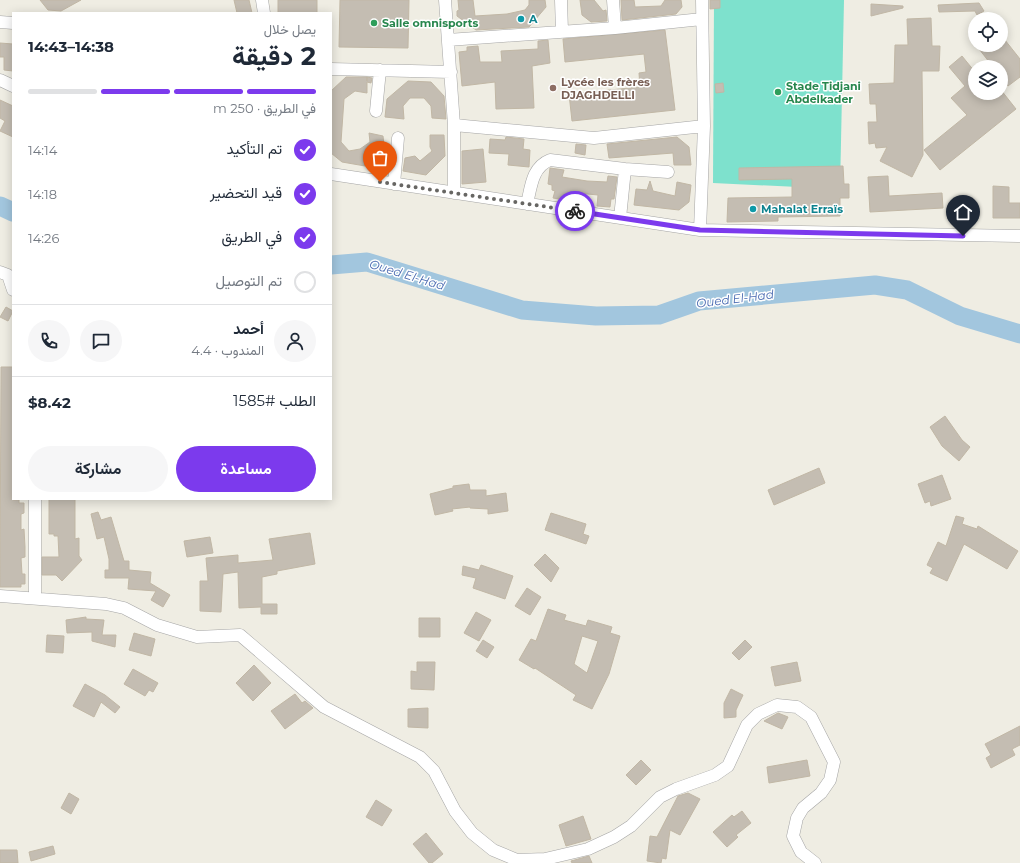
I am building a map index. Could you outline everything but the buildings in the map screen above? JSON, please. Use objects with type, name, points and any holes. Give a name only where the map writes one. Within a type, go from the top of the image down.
[{"type":"street","points":[[262,0],[264,12]]},
{"type":"street","points":[[445,0],[454,125],[454,193]]},
{"type":"street","points":[[561,0],[562,31]]},
{"type":"street","points":[[613,0],[615,28]]},
{"type":"street","points":[[700,230],[704,126],[702,0]]},
{"type":"street","points":[[448,40],[615,28],[702,19]]},
{"type":"street","points":[[0,22],[12,23]]},
{"type":"street","points":[[332,69],[451,72]]},
{"type":"street","points":[[376,111],[380,70]]},
{"type":"street","points":[[0,80],[12,86]]},
{"type":"street","points":[[454,125],[594,138],[704,126]]},
{"type":"street","points":[[394,184],[398,138]]},
{"type":"street","points":[[527,204],[537,170],[540,166],[550,160],[625,169],[668,172]]},
{"type":"street","points":[[620,218],[625,169]]},
{"type":"street","points":[[332,174],[700,230],[1020,236]]},
{"type":"street","points":[[0,272],[8,275],[12,287]]},
{"type":"street","points":[[35,500],[35,598]]},
{"type":"street","points":[[0,596],[106,604],[124,608],[157,625],[197,637],[240,635],[324,707],[420,757],[434,771],[455,811],[472,833],[493,850],[517,860],[545,859],[560,856],[588,849],[614,837],[631,826],[660,797],[676,788],[715,775],[728,766],[747,725],[758,714],[777,705],[797,707],[811,717],[834,762],[830,780],[822,793],[803,808],[797,818],[793,836],[801,852],[815,863]]},
{"type":"shaded area","name":"Stade Tidjani Abdelkader","points":[[714,0],[844,0],[840,189],[713,183]]},
{"type":"waterway","name":"Oued El-Had","points":[[0,206],[12,212]]},
{"type":"waterway","name":"Oued El-Had","points":[[332,265],[367,262],[522,310],[596,316],[659,315],[699,301],[875,285],[907,290],[960,316],[1020,334]]},
{"type":"way so far","points":[[380,182],[575,211]]},
{"type":"place","name":"A","points":[[521,19]]},
{"type":"place","name":"Salle omnisports","points":[[374,23]]},
{"type":"place","name":"Lycée les frères DJAGHDELLI","points":[[553,88]]},
{"type":"place","name":"Stade Tidjani Abdelkader","points":[[778,92]]},
{"type":"place","name":"Mahalat Erraïs","points":[[753,209]]},
{"type":"route","points":[[575,211],[700,230],[963,236]]}]
